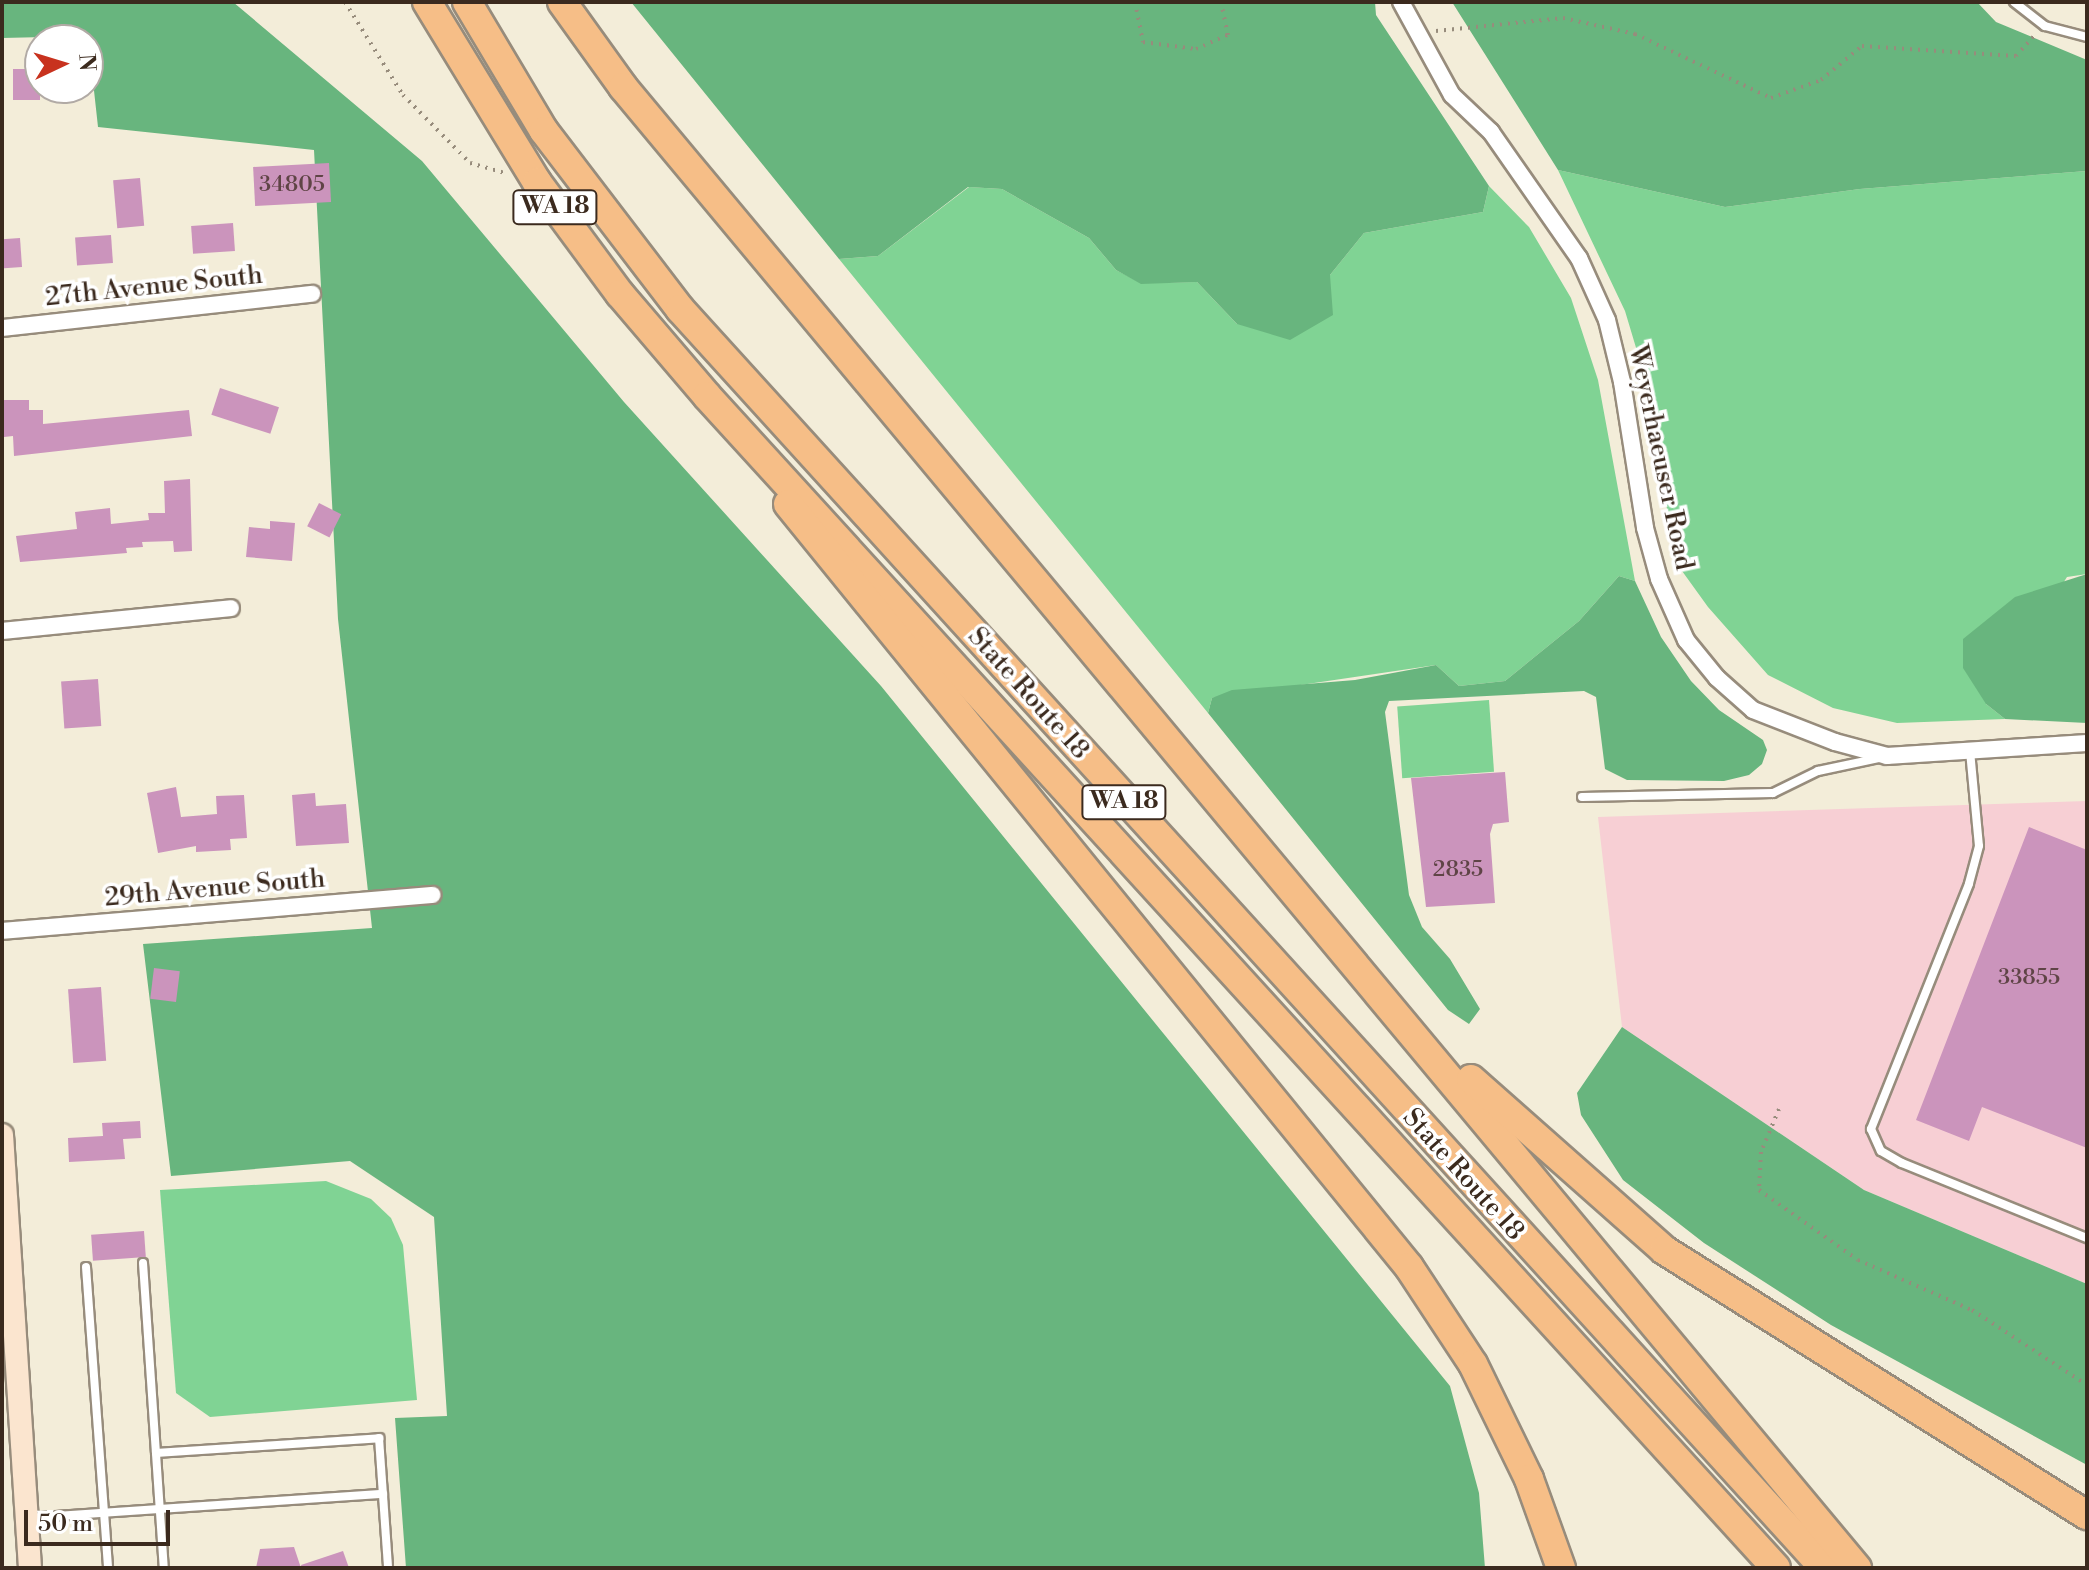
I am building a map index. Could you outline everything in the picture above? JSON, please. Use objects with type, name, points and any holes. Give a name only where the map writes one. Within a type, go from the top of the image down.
[{"type":"highway","name":"State Route 18","points":[[427,2],[537,182],[620,294],[707,396],[1776,1568]]},
{"type":"highway","name":"State Route 18","points":[[467,2],[544,131],[680,309],[1824,1568]]},
{"type":"highway","points":[[562,2],[623,87],[1407,1023],[1857,1568]]},
{"type":"highway","points":[[707,396],[831,562],[1409,1267],[1473,1364],[1541,1507],[1561,1568]]},
{"type":"highway","points":[[1407,1023],[1664,1250],[2083,1514]]},
{"type":"street","name":"Weyerhaeuser Road","points":[[1401,2],[1414,33],[1452,95],[1491,132],[1579,258],[1607,320],[1622,382],[1645,528],[1659,579],[1686,640],[1717,678],[1753,710],[1835,742],[1887,756],[2087,743]]},
{"type":"street","name":"27th Avenue South","points":[[2,328],[312,294]]},
{"type":"street","points":[[2,631],[231,608]]},
{"type":"street","name":"29th Avenue South","points":[[2,931],[432,895]]},
{"type":"street","points":[[2,1135],[6,1244],[30,1568]]},
{"type":"lane","points":[[2014,2],[2045,26],[2087,37]]},
{"type":"lane","points":[[1970,750],[1979,846],[1969,884],[1871,1129],[1881,1151],[1902,1163],[2087,1238]]},
{"type":"lane","points":[[1582,797],[1773,793],[1818,771],[1887,756]]},
{"type":"lane","points":[[143,1263],[164,1568]]},
{"type":"lane","points":[[86,1267],[108,1568]]},
{"type":"lane","points":[[156,1453],[379,1438],[388,1568]]},
{"type":"lane","points":[[27,1518],[383,1494]]},
{"type":"path","points":[[345,2],[403,95],[470,163],[537,182]]},
{"type":"path","points":[[1135,2],[1143,42],[1196,49],[1228,35],[1221,2]]},
{"type":"path","points":[[1414,33],[1563,18],[1635,34],[1771,98],[1821,80],[1862,46],[2016,56],[2045,26]]},
{"type":"path","points":[[1779,1109],[1759,1160],[1759,1190],[1858,1260],[1972,1310],[2087,1385]]},
{"type":"shaded area","points":[[2087,801],[2087,1284],[1864,1190],[1622,1027],[1598,817]]},
{"type":"green space","points":[[2,2],[233,2],[422,161],[624,402],[881,686],[1450,1386],[1479,1493],[1485,1568],[406,1568],[395,1418],[447,1416],[434,1217],[350,1161],[171,1176],[143,944],[372,928],[338,619],[314,150],[98,127],[95,104],[104,104],[104,24],[24,24],[24,37],[2,38]]},
{"type":"green space","points":[[631,2],[1375,2],[1376,15],[1489,186],[1483,212],[1364,233],[1330,275],[1333,315],[1290,340],[1237,324],[1197,282],[1141,284],[1116,270],[1089,238],[1002,189],[968,187],[878,256],[839,259]]},
{"type":"green space","points":[[1452,2],[1977,2],[1996,22],[2087,60],[2087,171],[1860,189],[1725,207],[1558,170]]},
{"type":"green space","points":[[1558,170],[1725,207],[1860,189],[2087,171],[2087,574],[2067,577],[1986,704],[2005,719],[1897,723],[1833,708],[1768,675],[1708,607],[1677,564],[1640,361],[1625,311]]},
{"type":"green space","points":[[1489,186],[1529,227],[1571,298],[1598,380],[1635,581],[1619,576],[1579,621],[1505,681],[1459,686],[1436,665],[1212,698],[1208,713],[839,259],[878,256],[969,187],[1002,189],[1089,238],[1116,270],[1141,283],[1197,282],[1237,324],[1330,275],[1364,233],[1483,212]]},
{"type":"green space","points":[[2087,574],[2087,723],[2005,719],[1986,704],[1963,668],[1963,639],[2015,597]]},
{"type":"green space","points":[[1619,576],[1635,581],[1661,637],[1691,681],[1719,710],[1763,740],[1767,750],[1762,764],[1749,775],[1724,781],[1627,780],[1605,769],[1596,697],[1584,691],[1389,701],[1385,712],[1409,895],[1422,927],[1450,959],[1480,1009],[1469,1024],[1448,1010],[1208,713],[1212,698],[1232,690],[1355,680],[1436,665],[1459,686],[1505,681],[1579,621]]},
{"type":"green space","points":[[1489,700],[1494,772],[1402,778],[1397,706]]},
{"type":"green space","points":[[1622,1027],[1864,1190],[2087,1284],[2087,1465],[1831,1325],[1704,1243],[1623,1180],[1581,1115],[1577,1093]]},
{"type":"green space","points":[[326,1181],[371,1199],[391,1218],[403,1245],[417,1400],[210,1417],[176,1393],[160,1190]]},
{"type":"building","points":[[13,69],[24,69],[24,100],[13,100]]},
{"type":"building","points":[[329,163],[331,202],[255,206],[253,167]]},
{"type":"building","points":[[140,178],[144,226],[117,228],[113,180]]},
{"type":"building","points":[[233,223],[235,251],[193,254],[191,226]]},
{"type":"building","points":[[111,235],[113,263],[77,265],[75,238]]},
{"type":"building","points":[[20,238],[22,267],[4,268],[2,239]]},
{"type":"building","points":[[220,388],[279,407],[270,434],[211,415]]},
{"type":"building","points":[[3,400],[29,400],[29,410],[43,410],[43,424],[189,410],[192,436],[14,456],[13,436],[4,437]]},
{"type":"building","points":[[190,479],[192,551],[174,552],[173,541],[142,542],[143,547],[126,548],[127,553],[20,562],[16,536],[77,529],[75,512],[110,508],[111,524],[149,520],[148,513],[165,513],[164,481]]},
{"type":"building","points":[[319,503],[341,514],[329,538],[307,526]]},
{"type":"building","points":[[270,521],[295,523],[292,561],[246,557],[249,527],[270,529]]},
{"type":"building","points":[[98,679],[101,726],[64,728],[61,682]]},
{"type":"building","points":[[1505,772],[1509,822],[1493,824],[1490,834],[1495,903],[1426,907],[1411,778]]},
{"type":"building","points":[[176,787],[181,817],[217,814],[216,796],[244,795],[247,838],[230,839],[231,850],[196,852],[196,846],[158,853],[147,793]]},
{"type":"building","points":[[315,793],[316,806],[346,804],[349,843],[296,846],[292,795]]},
{"type":"building","points":[[2029,827],[2087,850],[2087,1148],[1982,1107],[1969,1141],[1916,1120]]},
{"type":"building","points":[[154,968],[180,971],[176,1002],[150,999]]},
{"type":"building","points":[[101,987],[106,1061],[73,1063],[68,989]]},
{"type":"building","points":[[140,1121],[141,1138],[123,1139],[125,1159],[69,1162],[68,1138],[103,1136],[102,1123]]},
{"type":"building","points":[[144,1231],[146,1257],[93,1261],[91,1235]]},
{"type":"building","points":[[294,1547],[301,1568],[256,1568],[260,1549]]},
{"type":"building","points":[[343,1551],[349,1568],[302,1568],[301,1565]]}]
